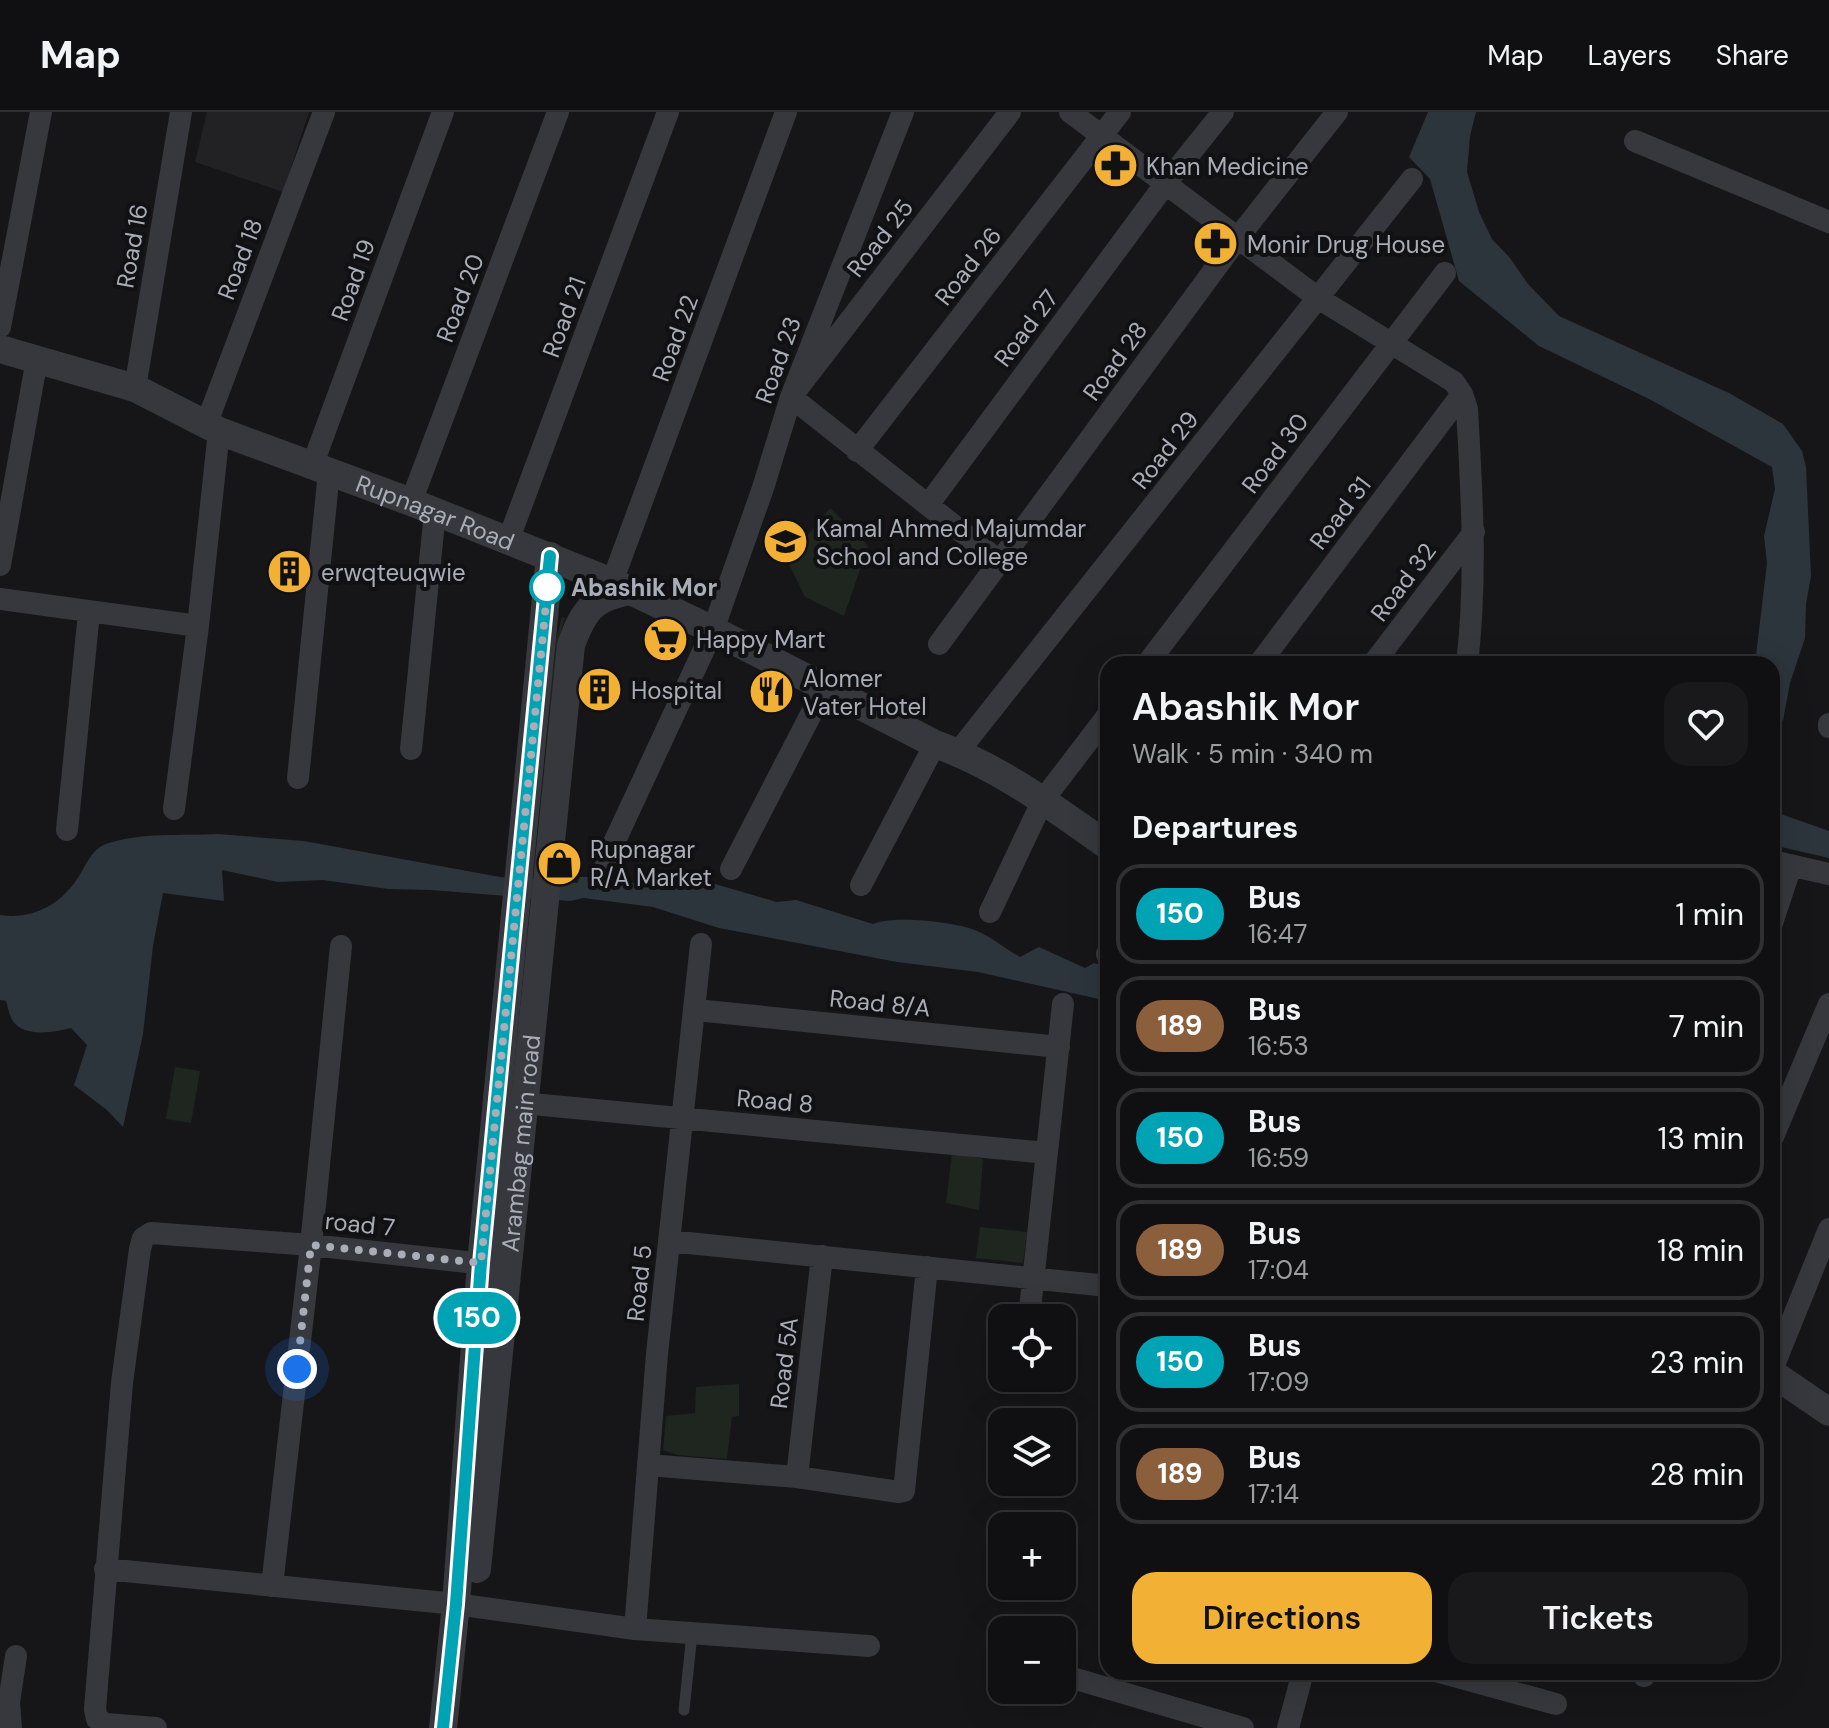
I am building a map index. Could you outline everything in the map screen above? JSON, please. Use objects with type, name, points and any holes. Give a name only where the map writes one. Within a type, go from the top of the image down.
[{"type":"street","points":[[0,327],[41,112]]},
{"type":"street","name":"Road 16","points":[[135,388],[181,112]]},
{"type":"street","name":"Road 18","points":[[174,809],[198,626],[212,428],[324,112]]},
{"type":"street","name":"Road 19","points":[[298,778],[320,469],[443,112]]},
{"type":"street","name":"Road 20","points":[[423,507],[558,112]]},
{"type":"street","name":"Road 21","points":[[508,541],[668,112]]},
{"type":"street","name":"Road 22","points":[[621,586],[786,112]]},
{"type":"street","name":"Road 23","points":[[606,860],[713,630],[791,397],[903,112]]},
{"type":"street","name":"Road 25","points":[[791,397],[1010,112]]},
{"type":"street","points":[[1070,112],[1318,298],[1454,382],[1467,409],[1474,532],[1473,614],[1468,656]]},
{"type":"street","name":"Road 26","points":[[857,451],[1120,112]]},
{"type":"street","name":"Road 27","points":[[928,505],[1166,183],[1223,112]]},
{"type":"street","name":"Road 28","points":[[939,644],[1237,239],[1337,112]]},
{"type":"street","points":[[1635,141],[1829,222]]},
{"type":"street","name":"Road 29","points":[[861,885],[946,748],[1318,298],[1412,179]]},
{"type":"street","name":"Road 30","points":[[1153,656],[1445,273]]},
{"type":"street","name":"Rupnagar Road","points":[[0,349],[135,388],[212,428],[621,586],[946,748],[1043,800],[1100,840]]},
{"type":"street","points":[[0,565],[37,359]]},
{"type":"street","name":"Road 31","points":[[1265,656],[1462,394]]},
{"type":"street","points":[[791,397],[1000,562]]},
{"type":"street","points":[[411,749],[423,507]]},
{"type":"street","name":"Road 32","points":[[1379,656],[1474,532]]},
{"type":"street","name":"Arambag main road","points":[[462,1728],[465,1605],[494,1265],[512,1102],[543,912],[533,872],[550,556]]},
{"type":"street","name":"Arambag main road","points":[[512,1102],[515,908],[533,872],[571,645],[579,623],[593,603],[621,586]]},
{"type":"street","points":[[0,599],[198,626]]},
{"type":"street","points":[[67,830],[89,613]]},
{"type":"street","points":[[731,869],[824,689]]},
{"type":"street","points":[[990,912],[1043,800],[1100,725]]},
{"type":"street","points":[[1781,863],[1829,874]]},
{"type":"street","points":[[515,908],[543,912]]},
{"type":"street","name":"Road 5","points":[[635,1629],[669,1241],[701,944]]},
{"type":"street","points":[[156,1728],[98,1725],[95,1709],[122,1383],[143,1238],[151,1233],[311,1245],[341,946]]},
{"type":"street","points":[[1030,1304],[1063,1004]]},
{"type":"street","points":[[1780,1120],[1829,1004]]},
{"type":"street","name":"Road 8/A","points":[[696,1010],[1059,1047]]},
{"type":"street","name":"Road 8","points":[[512,1102],[1047,1153]]},
{"type":"street","points":[[1780,1351],[1829,1229]]},
{"type":"street","points":[[669,1241],[1100,1285]]},
{"type":"street","name":"road 7","points":[[272,1586],[311,1245],[494,1265]]},
{"type":"street","name":"Road 5A","points":[[797,1477],[822,1256]]},
{"type":"street","points":[[648,1465],[797,1477],[899,1492],[906,1488],[927,1267]]},
{"type":"street","points":[[1780,1377],[1829,1412]]},
{"type":"street","points":[[105,1569],[465,1605],[635,1629],[869,1646]]},
{"type":"street","name":"Arambag main road","points":[[443,1728],[465,1605]]},
{"type":"street","points":[[11,1728],[9,1702],[16,1656]]},
{"type":"street","points":[[1076,1679],[1243,1728]]},
{"type":"street","points":[[1288,1728],[1301,1680]]},
{"type":"street","points":[[1468,1680],[1556,1704]]},
{"type":"lane","points":[[684,1710],[692,1634]]},
{"type":"shaded area","points":[[207,112],[309,112],[283,192],[195,162]]},
{"type":"shaded area","points":[[1428,112],[1476,112],[1467,172],[1479,212],[1492,239],[1528,284],[1559,316],[1729,393],[1783,424],[1802,451],[1806,467],[1811,576],[1805,638],[1780,724],[1780,656],[1756,656],[1767,563],[1764,536],[1775,489],[1772,467],[1649,399],[1539,346],[1459,281],[1430,179],[1409,157]]},
{"type":"shaded area","points":[[830,508],[868,546],[844,616],[805,597],[787,560]]},
{"type":"shaded area","points":[[562,617],[565,618],[559,638],[534,874],[556,639]]},
{"type":"shaded area","points":[[1780,814],[1829,831],[1829,858],[1780,847]]},
{"type":"shaded area","points":[[218,834],[304,841],[500,877],[577,883],[580,877],[587,877],[650,885],[708,882],[777,902],[796,900],[873,924],[909,920],[953,924],[981,933],[1020,957],[1039,947],[1085,968],[1094,963],[1100,965],[1100,999],[978,972],[897,962],[719,928],[653,907],[584,898],[570,901],[388,889],[323,880],[278,882],[222,870],[224,901],[163,893],[153,946],[143,1034],[123,1127],[107,1110],[74,1085],[87,1045],[71,1028],[40,1032],[24,1030],[13,1021],[6,1001],[0,1000],[0,915],[24,915],[46,908],[64,895],[101,847],[119,840]]},
{"type":"shaded area","points":[[175,1067],[200,1071],[191,1123],[166,1119]]},
{"type":"shaded area","points":[[952,1153],[983,1159],[979,1210],[946,1203]]},
{"type":"shaded area","points":[[980,1227],[1027,1232],[1023,1263],[976,1258]]},
{"type":"shaded area","points":[[739,1384],[739,1416],[732,1417],[727,1459],[678,1455],[663,1450],[666,1416],[695,1413],[696,1387]]},
{"type":"bus line","name":"150","points":[[443,1728],[456,1604],[481,1263],[550,556]]},
{"type":"place","name":"Khan Medicine","points":[[1115,166]]},
{"type":"place","name":"Monir Drug House","points":[[1216,244]]},
{"type":"place","name":"Kamal Ahmed Majumdar School and College","points":[[785,542]]},
{"type":"place","name":"erwqteuqwie","points":[[290,572]]},
{"type":"place","name":"Abashik Mor","points":[[547,587]]},
{"type":"place","name":"Happy Mart","points":[[665,639]]},
{"type":"place","name":"Hospital","points":[[600,690]]},
{"type":"place","name":"Alomer Vater Hotel","points":[[772,692]]},
{"type":"place","name":"Rupnagar R/A Market","points":[[559,863]]},
{"type":"route","points":[[297,1369],[311,1245],[481,1263],[548,583],[547,587]]}]
